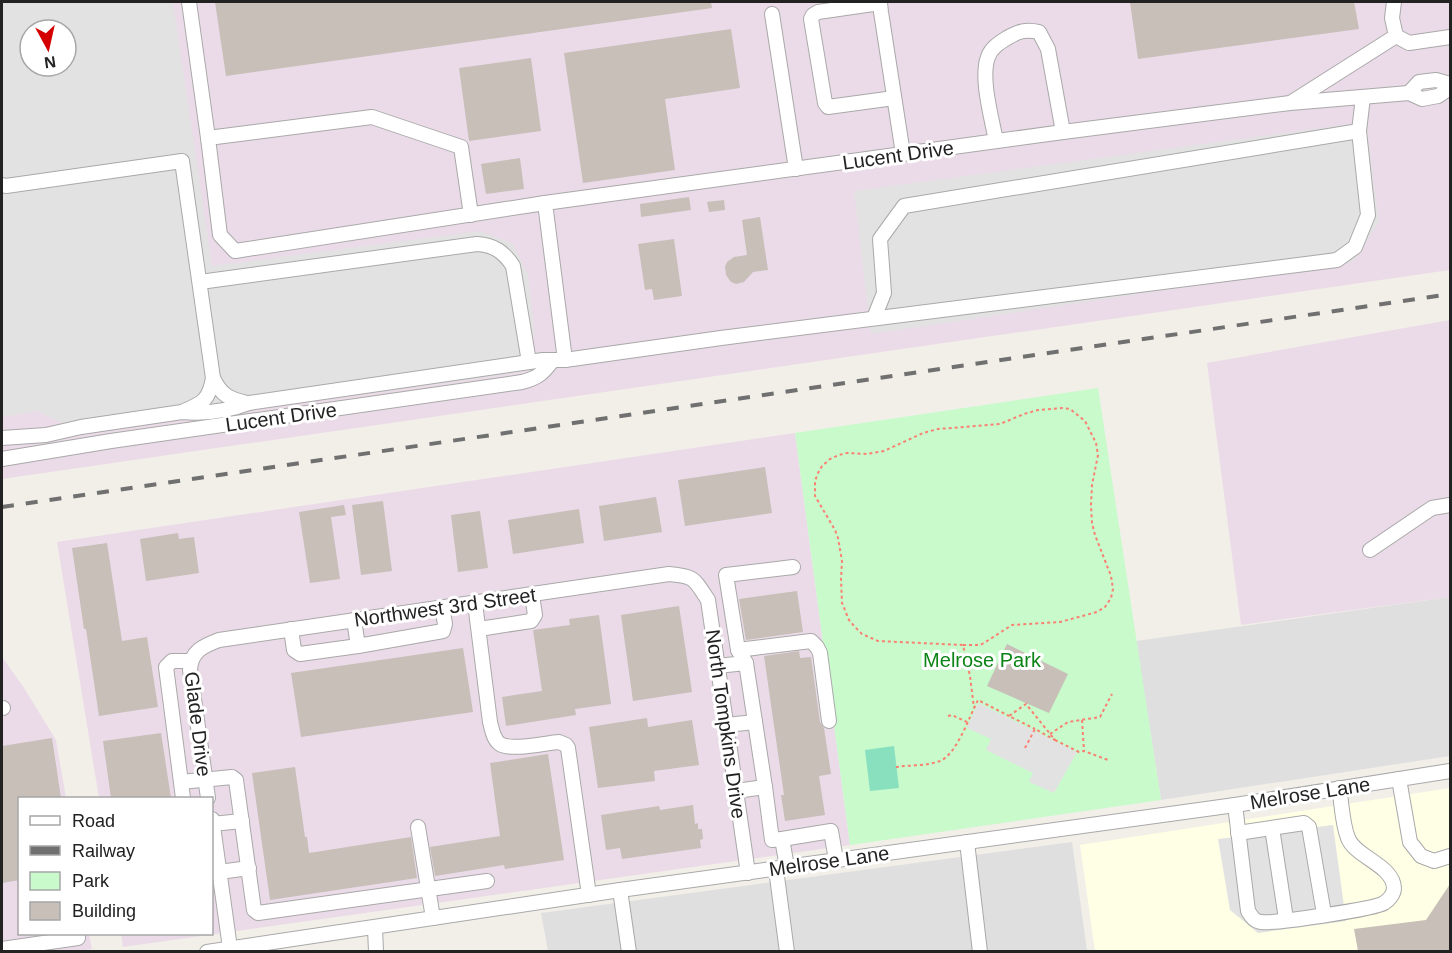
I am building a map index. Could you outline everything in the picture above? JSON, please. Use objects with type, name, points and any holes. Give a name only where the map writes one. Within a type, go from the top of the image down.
[{"type":"street","points":[[189,2],[208,138],[372,117],[461,147],[471,215]]},
{"type":"street","points":[[1394,2],[1392,18],[1396,36],[1408,43],[1450,37]]},
{"type":"street","points":[[894,98],[828,107],[825,103],[813,15],[818,12],[880,3],[903,154]]},
{"type":"street","points":[[772,14],[796,169]]},
{"type":"street","points":[[996,141],[985,75],[988,56],[996,44],[1018,31],[1039,32],[1048,49],[1063,132]]},
{"type":"street","points":[[1290,104],[1396,36]]},
{"type":"street","name":"Lucent Drive","points":[[208,138],[220,236],[235,251],[545,203],[1063,132],[1290,104],[1409,93],[1422,99],[1438,96],[1450,86]]},
{"type":"street","points":[[2,438],[45,435],[81,427],[182,412],[196,414],[249,403],[529,363],[1337,260],[1355,247],[1368,216],[1359,131],[1363,98]]},
{"type":"street","points":[[874,318],[884,293],[880,239],[904,206],[1359,131]]},
{"type":"street","points":[[3,186],[183,160],[213,378],[226,397],[249,403]]},
{"type":"street","points":[[545,203],[559,360]]},
{"type":"street","points":[[200,282],[477,244],[488,245],[506,256],[513,266],[529,363]]},
{"type":"street","name":"Lucent Drive","points":[[2,459],[68,450],[111,441],[522,382],[536,378],[559,360]]},
{"type":"street","points":[[182,412],[204,400],[210,393],[213,378]]},
{"type":"street","points":[[1370,550],[1432,508],[1450,505]]},
{"type":"street","points":[[794,567],[726,575],[738,650],[746,663],[772,840],[831,831],[836,860]]},
{"type":"street","name":"Northwest 3rd Street","points":[[169,696],[166,667],[172,661],[194,657],[206,644],[219,640],[669,574],[687,576],[695,580]]},
{"type":"street","name":"North Tompkins Drive","points":[[695,580],[708,600],[748,873]]},
{"type":"street","points":[[478,629],[531,621],[535,615],[532,595]]},
{"type":"street","points":[[708,600],[730,597]]},
{"type":"street","points":[[509,598],[514,624]]},
{"type":"street","points":[[475,603],[490,722],[494,737],[499,744],[509,747],[559,742],[568,748],[589,895]]},
{"type":"street","points":[[291,629],[294,650],[300,654],[358,646],[443,631],[445,624],[442,607]]},
{"type":"street","points":[[354,620],[358,646]]},
{"type":"street","points":[[713,634],[735,631]]},
{"type":"street","points":[[738,650],[811,641],[820,653],[829,721]]},
{"type":"street","name":"Glade Drive","points":[[194,657],[193,693],[208,797]]},
{"type":"street","points":[[717,666],[746,663]]},
{"type":"street","points":[[183,797],[169,696],[193,693]]},
{"type":"street","points":[[726,725],[755,722]]},
{"type":"street","points":[[176,747],[200,744]]},
{"type":"street","name":"Melrose Lane","points":[[207,951],[620,890],[1235,805],[1450,771]]},
{"type":"street","points":[[181,782],[232,777],[236,780],[254,910],[258,913],[487,881]]},
{"type":"street","points":[[1399,779],[1410,842],[1421,856],[1434,861],[1450,856]]},
{"type":"street","points":[[736,791],[765,787]]},
{"type":"street","points":[[1235,805],[1248,911],[1253,919],[1263,922],[1370,908],[1383,904],[1390,897],[1394,888],[1389,876],[1380,866],[1356,849],[1348,840],[1339,788]]},
{"type":"street","points":[[213,827],[242,820]]},
{"type":"street","points":[[1238,832],[1304,823],[1309,827],[1324,914]]},
{"type":"street","points":[[418,827],[433,918]]},
{"type":"street","points":[[1272,828],[1286,919]]},
{"type":"street","points":[[782,839],[781,868],[787,951]]},
{"type":"street","points":[[213,842],[215,872],[230,948]]},
{"type":"street","points":[[967,842],[980,951]]},
{"type":"street","points":[[215,872],[249,868]]},
{"type":"street","points":[[620,890],[629,951]]},
{"type":"street","points":[[375,928],[376,951]]},
{"type":"street","points":[[2,949],[78,938]]},
{"type":"path","points":[[1070,409],[1084,421],[1096,443],[1098,455],[1092,485],[1092,523],[1112,576],[1111,598],[1105,607],[1097,612],[1060,622],[1012,625],[980,645],[963,645],[878,641],[862,634],[849,620],[842,603],[842,561],[838,538],[815,496],[815,481],[818,473],[830,459],[839,455],[875,453],[938,429],[1000,424],[1038,410],[1070,409]]},
{"type":"path","points":[[963,645],[974,708]]},
{"type":"path","points":[[1050,734],[1068,722],[1100,717],[1112,694]]},
{"type":"path","points":[[896,767],[943,760],[955,748],[978,700],[1079,752],[1108,760]]},
{"type":"path","points":[[1009,716],[1026,704],[1055,740]]},
{"type":"path","points":[[948,716],[967,722]]},
{"type":"path","points":[[1082,720],[1084,752]]},
{"type":"path","points":[[1025,747],[1035,729]]},
{"type":"shaded area","points":[[2,2],[1450,2],[1450,270],[2,479]]},
{"type":"shaded area","points":[[2,2],[173,2],[212,266],[480,231],[513,244],[528,275],[535,334],[522,372],[82,434],[38,411],[2,417]]},
{"type":"shaded area","points":[[1366,122],[1379,222],[1353,262],[871,334],[854,191]]},
{"type":"shaded area","points":[[1450,320],[1450,597],[1241,625],[1207,363]]},
{"type":"shaded area","points":[[795,433],[850,845],[213,934],[213,797],[99,797],[57,542]]},
{"type":"shaded area","points":[[1450,597],[1450,756],[1161,800],[1136,641]]},
{"type":"shaded area","points":[[2,657],[56,740],[66,797],[18,797],[18,935],[89,935],[92,949],[77,952],[2,951]]},
{"type":"shaded area","points":[[978,703],[1077,752],[1054,793],[1029,782],[1033,773],[986,750],[991,739],[967,728]]},
{"type":"shaded area","points":[[1450,788],[1450,951],[1095,951],[1080,845]]},
{"type":"shaded area","points":[[1333,825],[1346,921],[1258,933],[1230,910],[1218,839]]},
{"type":"shaded area","points":[[1072,842],[1087,951],[548,951],[541,913]]},
{"type":"shaded area","points":[[121,935],[209,935],[123,947]]},
{"type":"green space","name":"Melrose Park","points":[[1098,388],[1161,800],[850,845],[795,433]]},
{"type":"green space","points":[[894,746],[899,788],[870,791],[865,750]]},
{"type":"building","points":[[215,2],[711,2],[712,8],[226,76]]},
{"type":"building","points":[[1130,2],[1354,2],[1359,29],[1138,59]]},
{"type":"building","points":[[731,29],[740,88],[665,99],[675,170],[583,183],[564,53]]},
{"type":"building","points":[[531,58],[541,131],[469,141],[459,68]]},
{"type":"building","points":[[520,158],[524,189],[486,194],[481,164]]},
{"type":"building","points":[[689,197],[691,210],[641,217],[640,204]]},
{"type":"building","points":[[724,200],[725,210],[709,212],[707,202]]},
{"type":"building","points":[[760,217],[768,270],[753,272],[744,282],[736,284],[731,282],[726,275],[727,262],[734,257],[747,255],[742,220]]},
{"type":"building","points":[[674,239],[682,296],[654,300],[652,289],[645,290],[638,244]]},
{"type":"building","points":[[765,467],[772,513],[685,526],[678,480]]},
{"type":"building","points":[[656,497],[662,532],[604,541],[599,506]]},
{"type":"building","points":[[383,501],[392,571],[361,575],[352,505]]},
{"type":"building","points":[[344,505],[346,515],[331,517],[340,579],[310,583],[299,512]]},
{"type":"building","points":[[579,509],[584,543],[513,554],[508,520]]},
{"type":"building","points":[[480,511],[488,568],[458,572],[451,515]]},
{"type":"building","points":[[178,533],[179,539],[194,537],[199,573],[146,581],[140,539]]},
{"type":"building","points":[[107,543],[122,641],[147,637],[158,707],[99,716],[72,548]]},
{"type":"building","points":[[797,591],[803,632],[746,640],[739,599]]},
{"type":"building","points":[[679,606],[692,692],[633,701],[621,615]]},
{"type":"building","points":[[599,615],[611,704],[575,709],[576,715],[506,726],[502,697],[542,691],[533,630],[570,625],[569,619]]},
{"type":"building","points":[[1007,644],[1068,674],[1049,713],[987,686]]},
{"type":"building","points":[[463,648],[473,712],[301,737],[291,673]]},
{"type":"building","points":[[799,651],[800,658],[811,657],[820,722],[824,728],[831,774],[819,776],[825,815],[785,821],[781,795],[784,795],[764,656]]},
{"type":"building","points":[[647,718],[648,727],[692,720],[699,765],[654,771],[655,781],[598,788],[589,727]]},
{"type":"building","points":[[161,733],[171,797],[111,797],[103,741]]},
{"type":"building","points":[[52,738],[61,797],[18,797],[18,880],[2,883],[2,746]]},
{"type":"building","points":[[548,754],[564,860],[505,869],[504,865],[435,876],[430,847],[500,836],[490,763]]},
{"type":"building","points":[[295,767],[309,853],[411,837],[417,878],[270,900],[252,773]]},
{"type":"building","points":[[693,805],[695,824],[698,823],[698,829],[702,829],[701,848],[622,859],[620,848],[606,850],[601,815],[659,806],[660,810]]},
{"type":"building","points":[[1450,884],[1450,951],[1358,951],[1354,929],[1426,920]]},
{"type":"railway","points":[[2,507],[1450,294]]}]
